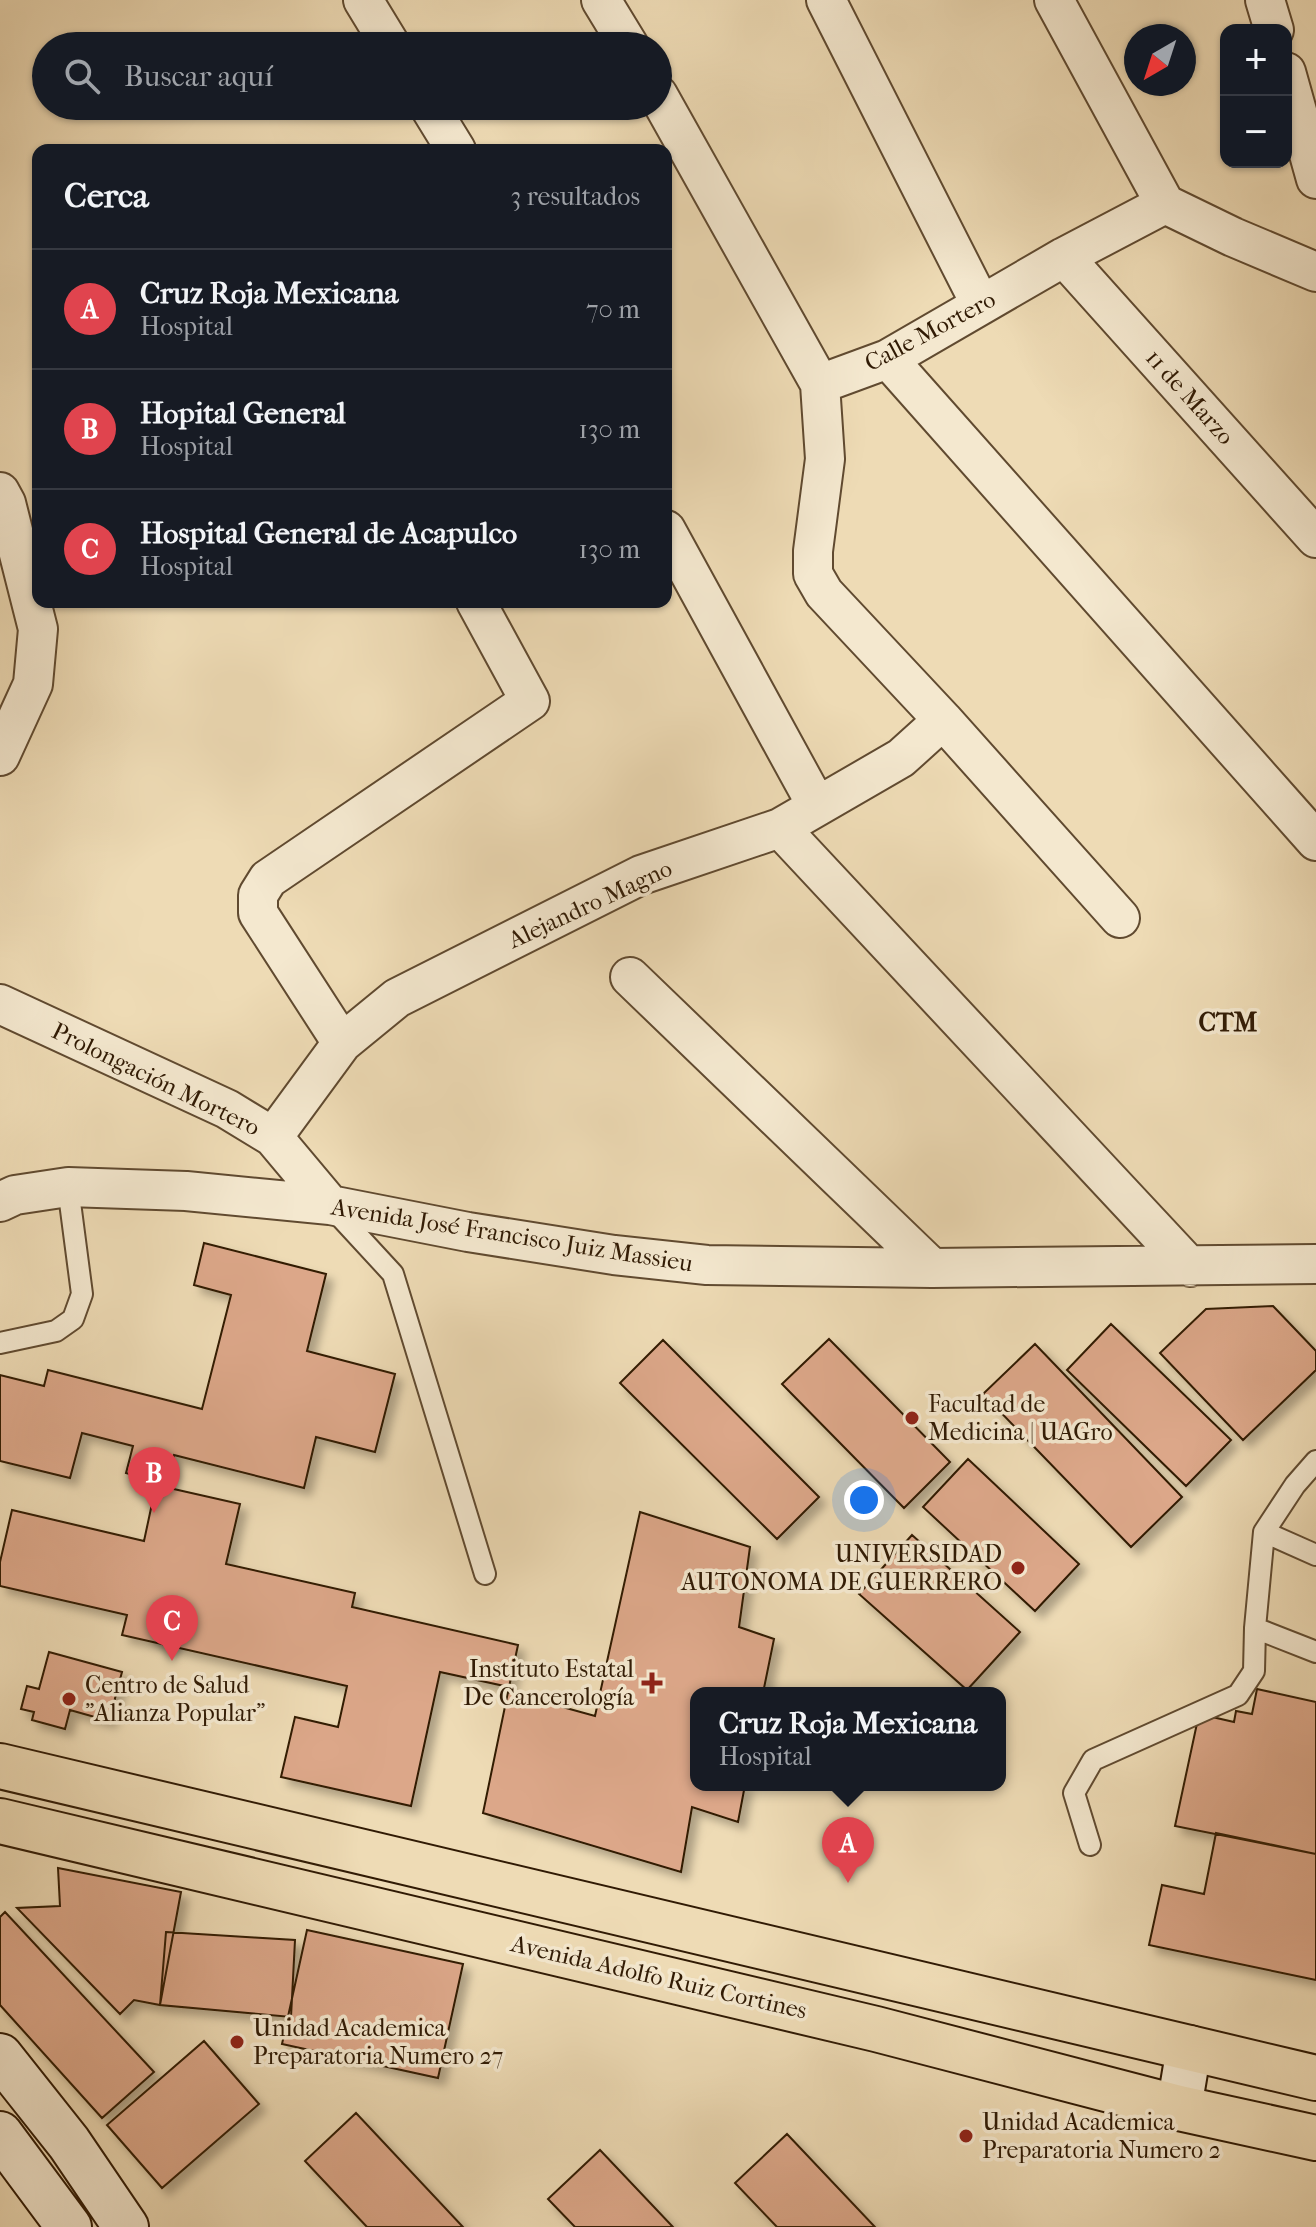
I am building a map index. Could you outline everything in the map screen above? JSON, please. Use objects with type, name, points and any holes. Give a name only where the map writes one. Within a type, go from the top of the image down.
[{"type":"main road","points":[[0,1766],[1316,2078]]},
{"type":"main road","name":"Avenida Adolfo Ruiz Cortines","points":[[0,1821],[876,2029],[1179,2108],[1316,2138]]},
{"type":"street","points":[[363,0],[382,32]]},
{"type":"street","points":[[601,0],[620,32]]},
{"type":"street","points":[[826,0],[981,305]]},
{"type":"street","points":[[1054,0],[1165,204],[1316,272]]},
{"type":"street","points":[[1265,0],[1272,24]]},
{"type":"street","points":[[1292,93],[1316,179]]},
{"type":"street","points":[[438,120],[452,144]]},
{"type":"street","points":[[672,120],[820,384],[825,459],[813,574],[824,593],[943,720],[1120,918]]},
{"type":"street","name":"Calle Mortero","points":[[820,384],[888,359],[1064,257],[1165,204]]},
{"type":"street","name":"11 de Marzo","points":[[1064,257],[1316,538]]},
{"type":"street","points":[[888,359],[1316,841]]},
{"type":"street","points":[[0,492],[6,503],[32,605]]},
{"type":"street","points":[[672,541],[817,806]]},
{"type":"street","points":[[0,756],[33,684],[38,629],[33,608]]},
{"type":"street","points":[[342,1043],[258,913],[258,895],[268,879],[530,701],[479,608]]},
{"type":"street","name":"Alejandro Magno","points":[[273,1137],[342,1043],[397,998],[641,875],[780,828],[901,758],[943,720]]},
{"type":"street","points":[[780,828],[1190,1267]]},
{"type":"street","points":[[630,977],[932,1268]]},
{"type":"street","name":"Prolongación Mortero","points":[[0,1004],[227,1109],[273,1137],[330,1205]]},
{"type":"street","name":"Avenida José Francisco Juiz Massieu","points":[[0,1202],[15,1195],[68,1187],[186,1191],[330,1205],[468,1232],[614,1255],[707,1265],[932,1268],[1316,1264]]},
{"type":"street","points":[[876,2029],[883,1976]]},
{"type":"street","points":[[1179,2108],[1189,2048]]},
{"type":"street","points":[[0,2056],[69,2143],[126,2227]]},
{"type":"street","points":[[6,2154],[69,2227]]},
{"type":"lane","points":[[0,1343],[56,1331],[73,1319],[82,1294],[68,1187]]},
{"type":"lane","points":[[330,1205],[393,1274],[485,1574]]},
{"type":"lane","points":[[1090,1845],[1074,1793],[1093,1760],[1238,1695],[1254,1671],[1264,1532],[1295,1485],[1316,1461]]},
{"type":"lane","points":[[1264,1532],[1316,1555]]},
{"type":"lane","points":[[1255,1628],[1316,1652]]},
{"type":"building","points":[[204,1243],[326,1274],[307,1351],[395,1374],[375,1452],[316,1437],[304,1488],[174,1455],[167,1484],[126,1473],[133,1446],[82,1433],[70,1478],[0,1461],[0,1375],[44,1386],[48,1370],[202,1409],[231,1295],[194,1285]]},
{"type":"building","points":[[1273,1306],[1316,1351],[1316,1370],[1243,1440],[1160,1353],[1206,1309]]},
{"type":"building","points":[[1111,1324],[1231,1440],[1186,1486],[1067,1370]]},
{"type":"building","points":[[829,1339],[950,1462],[904,1508],[782,1384]]},
{"type":"building","points":[[663,1340],[819,1497],[777,1539],[620,1383]]},
{"type":"building","points":[[1035,1344],[1182,1497],[1131,1547],[983,1394]]},
{"type":"building","points":[[968,1459],[1079,1564],[1035,1611],[923,1507]]},
{"type":"building","points":[[156,1485],[240,1504],[226,1564],[355,1593],[352,1607],[518,1645],[509,1687],[440,1672],[411,1806],[281,1777],[295,1717],[338,1727],[347,1686],[122,1635],[127,1615],[0,1586],[0,1562],[12,1510],[144,1541]]},
{"type":"building","name":"Instituto Estatal De Cancerología","points":[[640,1512],[750,1547],[739,1627],[774,1639],[764,1687],[690,1687],[690,1791],[744,1791],[738,1822],[692,1807],[681,1872],[483,1813],[508,1692],[595,1716]]},
{"type":"building","points":[[912,1535],[1020,1632],[970,1687],[964,1687],[859,1594]]},
{"type":"building","name":"Centro de Salud \"Alianza Popular\"","points":[[49,1652],[122,1672],[109,1721],[70,1710],[65,1729],[32,1720],[34,1712],[21,1709],[27,1686],[39,1689]]},
{"type":"building","points":[[1257,1689],[1316,1702],[1316,1854],[1175,1826],[1199,1714],[1234,1722],[1236,1711],[1252,1714]]},
{"type":"building","points":[[1216,1833],[1316,1854],[1316,1980],[1149,1945],[1162,1885],[1204,1894]]},
{"type":"building","points":[[58,1868],[181,1892],[160,2005],[134,2000],[120,2014],[17,1908],[60,1906]]},
{"type":"building","points":[[5,1912],[154,2072],[102,2118],[0,2005],[0,1917]]},
{"type":"building","points":[[307,1930],[463,1964],[438,2078],[282,2044]]},
{"type":"building","points":[[166,1932],[295,1940],[291,2017],[160,2005]]},
{"type":"building","points":[[204,2041],[259,2104],[162,2188],[107,2125]]},
{"type":"building","points":[[356,2113],[463,2227],[367,2227],[305,2161]]},
{"type":"building","points":[[787,2134],[875,2227],[777,2227],[735,2183]]},
{"type":"building","points":[[600,2150],[673,2227],[575,2227],[548,2199]]},
{"type":"place","name":"Facultad de Medicina | UAGro","points":[[912,1418]]},
{"type":"place","name":"Hopital General","points":[[154,1513]]},
{"type":"place","name":"UNIVERSIDAD AUTONOMA DE GUERRERO","points":[[1018,1568]]},
{"type":"place","name":"Hospital General de Acapulco","points":[[172,1661]]},
{"type":"place","name":"Instituto Estatal De Cancerología","points":[[652,1683]]},
{"type":"place","name":"Centro de Salud \"Alianza Popular\"","points":[[69,1699]]},
{"type":"place","name":"Cruz Roja Mexicana","points":[[848,1883]]},
{"type":"place","name":"Unidad Academica Preparatoria Numero 27","points":[[237,2042]]},
{"type":"place","name":"Unidad Academica Preparatoria Numero 2","points":[[966,2136]]},
{"type":"district","name":"CTM","points":[[1228,1022]]}]
